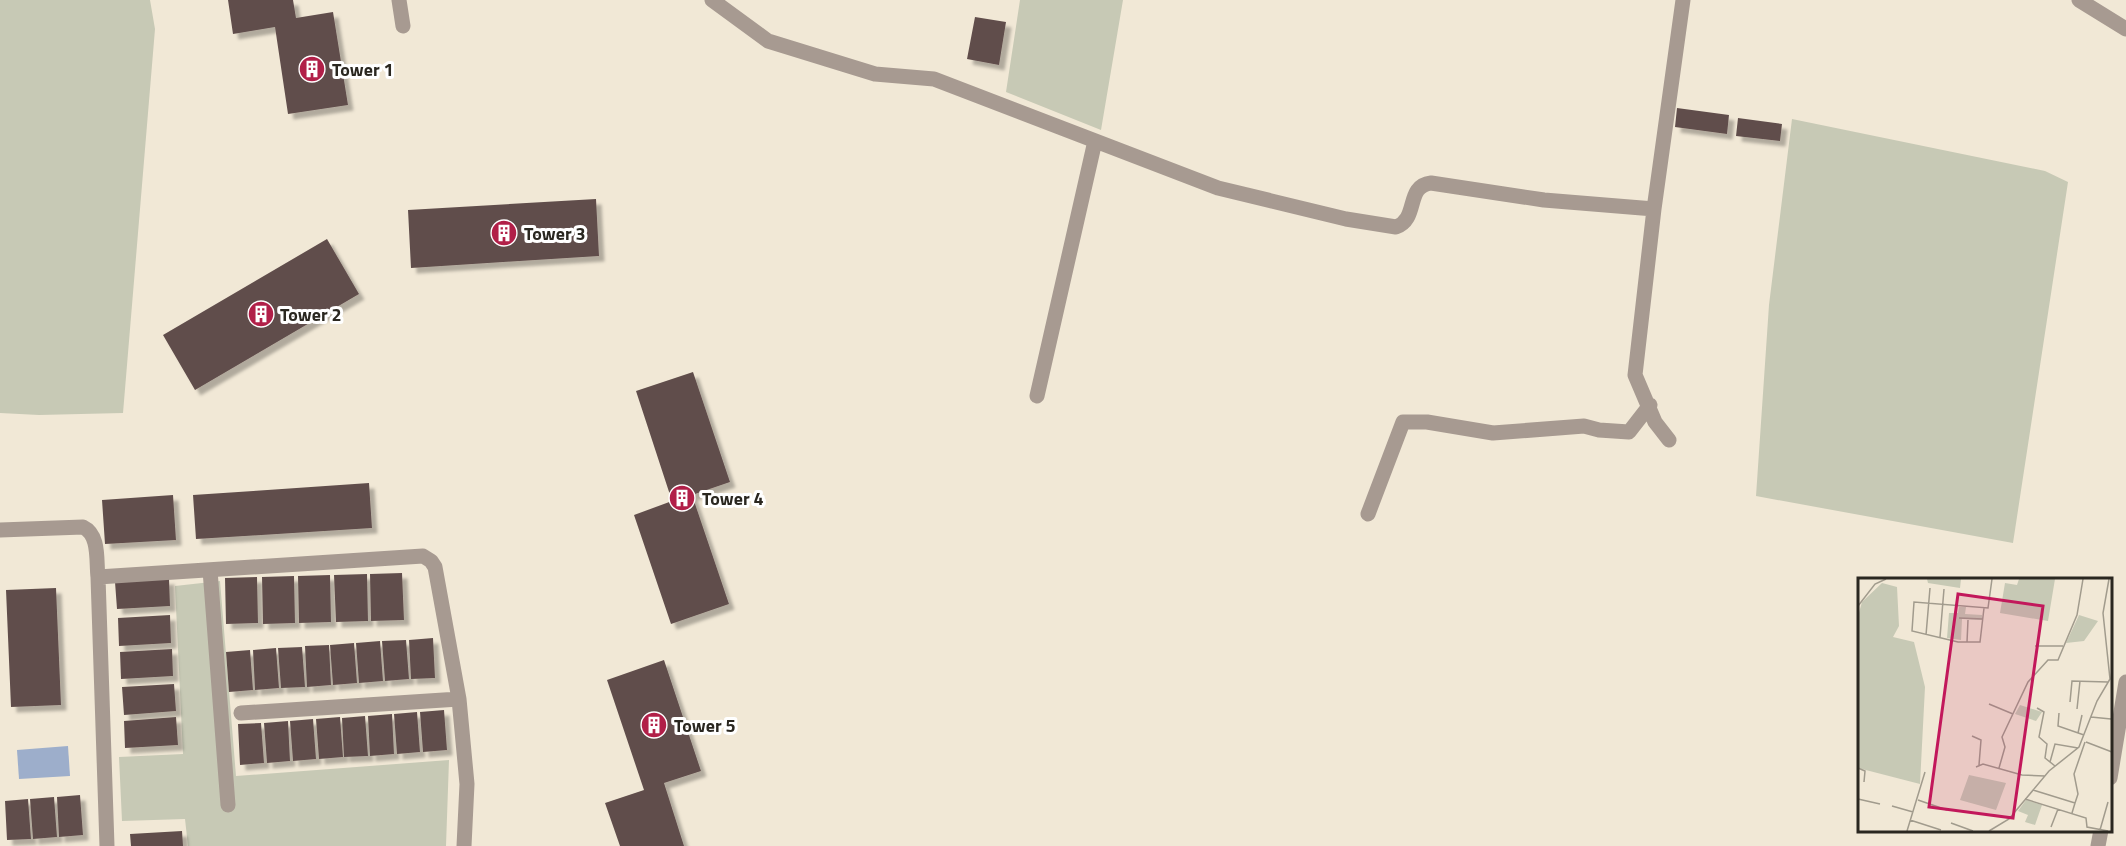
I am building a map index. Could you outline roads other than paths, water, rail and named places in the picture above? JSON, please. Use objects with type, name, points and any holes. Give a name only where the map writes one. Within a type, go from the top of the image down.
[{"type":"street","points":[[399,0],[403,26]]},
{"type":"street","points":[[712,0],[768,41],[875,74],[934,79],[1218,189],[1346,219],[1396,227],[1403,225],[1418,188],[1431,183],[1544,200],[1654,209]]},
{"type":"street","points":[[1669,440],[1655,422],[1650,405],[1635,375],[1654,209],[1683,0]]},
{"type":"street","points":[[2079,0],[2126,29]]},
{"type":"street","points":[[1037,396],[1095,141]]},
{"type":"street","points":[[1368,514],[1404,422],[1427,422],[1493,434],[1584,426],[1599,430],[1629,432],[1650,405]]},
{"type":"street","points":[[0,530],[87,528],[94,537],[98,577],[107,846]]},
{"type":"street","points":[[98,577],[423,556],[431,561],[435,567],[459,699],[467,784],[464,846]]},
{"type":"street","points":[[210,570],[228,805]]},
{"type":"street","points":[[2111,767],[2126,682]]},
{"type":"street","points":[[241,713],[459,699]]},
{"type":"street","points":[[2098,846],[2101,831]]},
{"type":"water","points":[[68,746],[70,776],[19,779],[17,750]]},
{"type":"place","name":"Tower 1","points":[[312,69]]},
{"type":"place","name":"Tower 3","points":[[504,233]]},
{"type":"place","name":"Tower 2","points":[[261,314]]},
{"type":"place","name":"Tower 4","points":[[682,498]]},
{"type":"place","name":"Tower 5","points":[[654,725]]}]
